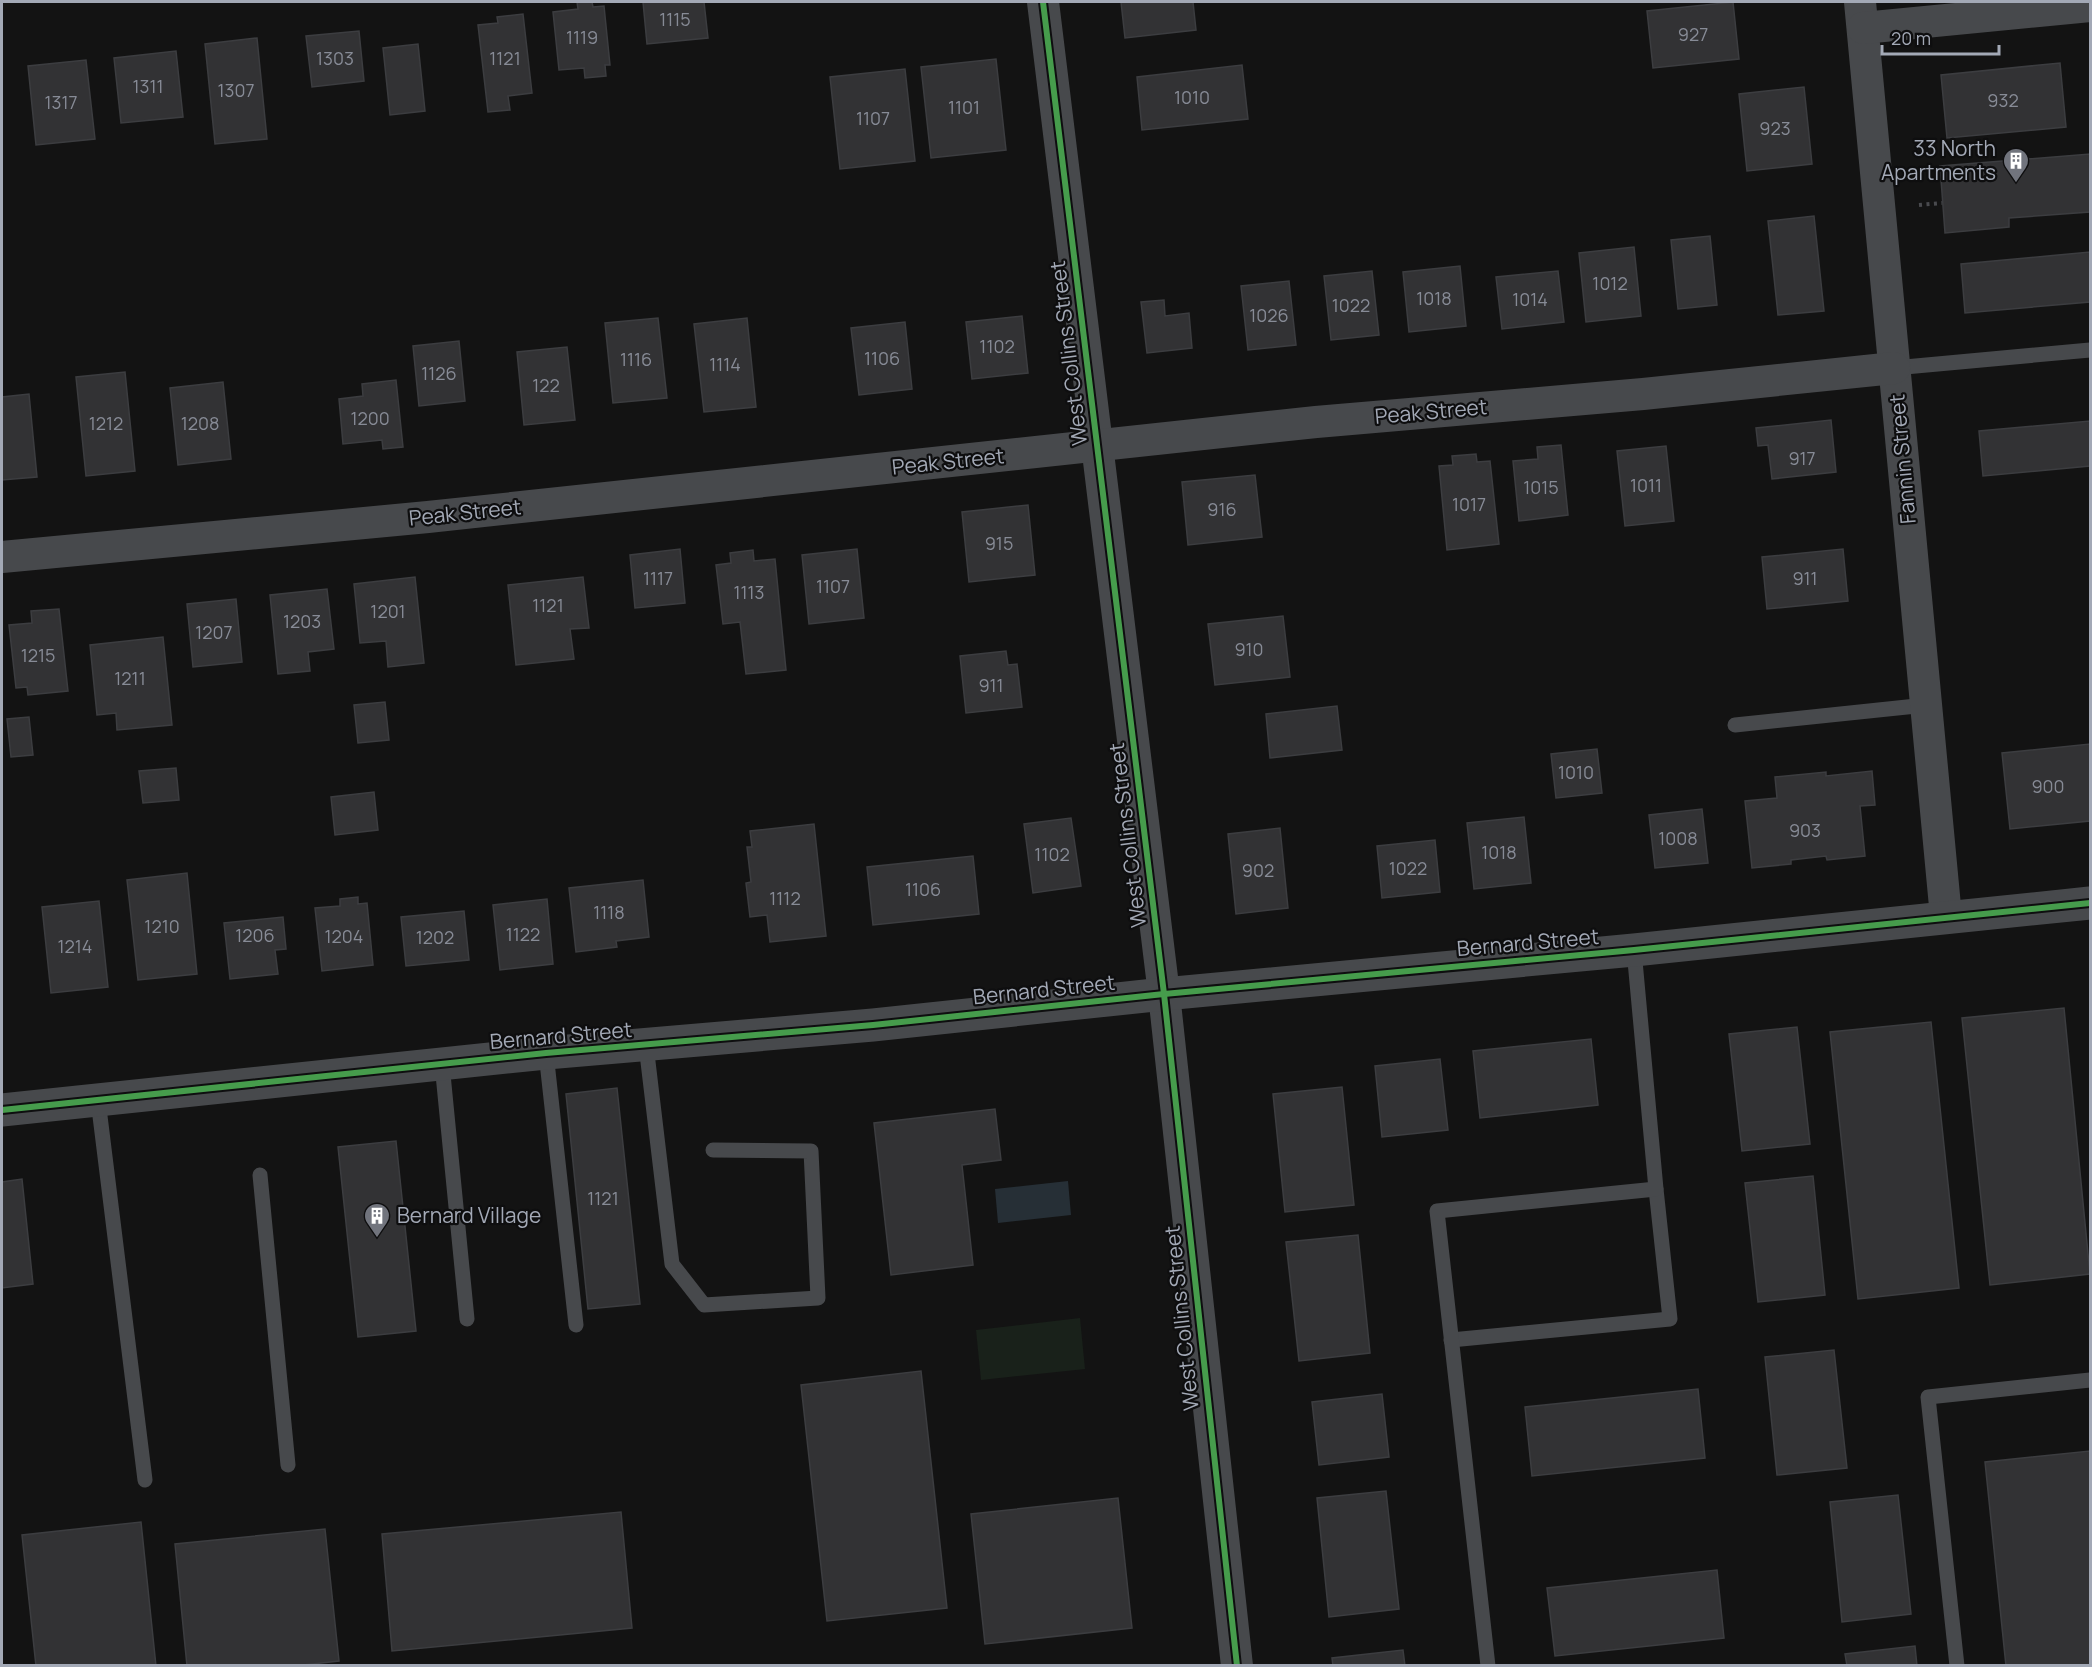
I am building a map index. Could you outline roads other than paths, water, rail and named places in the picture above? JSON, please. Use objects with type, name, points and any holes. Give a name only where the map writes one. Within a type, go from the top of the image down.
[{"type":"street","name":"West Collins Street","points":[[1043,2],[1164,994],[1237,1665]]},
{"type":"street","points":[[1862,15],[2091,6]]},
{"type":"street","name":"Fannin Street","points":[[1862,15],[1946,917]]},
{"type":"street","name":"Peak Street","points":[[2,557],[428,517],[1316,422],[1643,394],[1894,368]]},
{"type":"street","name":"Bernard Street","points":[[2,1110],[546,1053],[873,1025],[1164,994],[1634,950],[2091,903]]},
{"type":"lane","points":[[1894,368],[2091,350]]},
{"type":"lane","points":[[1736,725],[1926,705]]},
{"type":"lane","points":[[1451,1340],[1670,1319],[1634,950]]},
{"type":"lane","points":[[646,1045],[672,1264],[704,1305],[818,1298],[811,1151],[713,1150]]},
{"type":"lane","points":[[546,1053],[576,1325]]},
{"type":"lane","points":[[442,1064],[467,1319]]},
{"type":"lane","points":[[98,1100],[145,1480]]},
{"type":"lane","points":[[260,1175],[288,1465]]},
{"type":"lane","points":[[1488,1665],[1437,1211],[1656,1189]]},
{"type":"lane","points":[[1957,1665],[1928,1397],[2091,1380]]},
{"type":"place","name":"33 North Apartments","points":[[2016,184]]},
{"type":"place","name":"Bernard Village","points":[[377,1239]]}]
